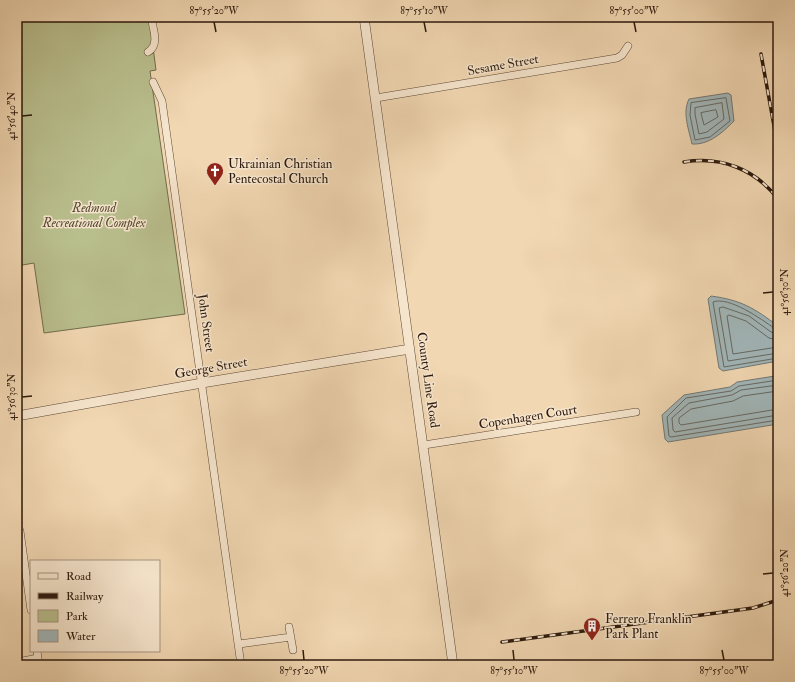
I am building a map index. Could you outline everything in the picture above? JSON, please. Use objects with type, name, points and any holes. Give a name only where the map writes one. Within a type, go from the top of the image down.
[{"type":"street","points":[[148,52],[153,50],[155,45],[151,17]]},
{"type":"street","name":"County Line Road","points":[[364,17],[424,445],[453,665]]},
{"type":"street","name":"Sesame Street","points":[[376,98],[617,58],[622,56],[628,46]]},
{"type":"street","name":"John Street","points":[[153,82],[162,101],[241,665]]},
{"type":"street","name":"George Street","points":[[17,416],[202,383],[410,349]]},
{"type":"street","name":"Copenhagen Court","points":[[424,445],[636,412]]},
{"type":"street","points":[[20,531],[30,603]]},
{"type":"street","points":[[17,567],[25,566]]},
{"type":"street","points":[[289,626],[293,650]]},
{"type":"street","points":[[239,644],[291,637]]},
{"type":"street","points":[[17,656],[23,663],[38,658]]},
{"type":"green space","name":"Redmond Recreational Complex","points":[[17,17],[149,17],[156,70],[150,71],[185,314],[44,333],[34,263],[17,266]]},
{"type":"water","points":[[728,93],[731,95],[734,121],[720,134],[710,140],[704,143],[692,144],[686,116],[689,99]]},
{"type":"water","points":[[711,296],[731,300],[747,306],[762,314],[778,326],[778,361],[723,371],[719,368],[708,299]]},
{"type":"water","points":[[778,376],[778,424],[668,442],[665,439],[662,415],[684,395],[730,387],[737,382]]},
{"type":"railway","points":[[761,54],[778,148]]},
{"type":"railway","points":[[684,162],[711,161],[736,167],[759,180],[778,199]]},
{"type":"railway","points":[[502,642],[753,608],[778,600]]},
{"type":"place","name":"Ukrainian Christian Pentecostal Church","points":[[215,186]]},
{"type":"place","name":"Ferrero Franklin Park Plant","points":[[592,641]]}]
